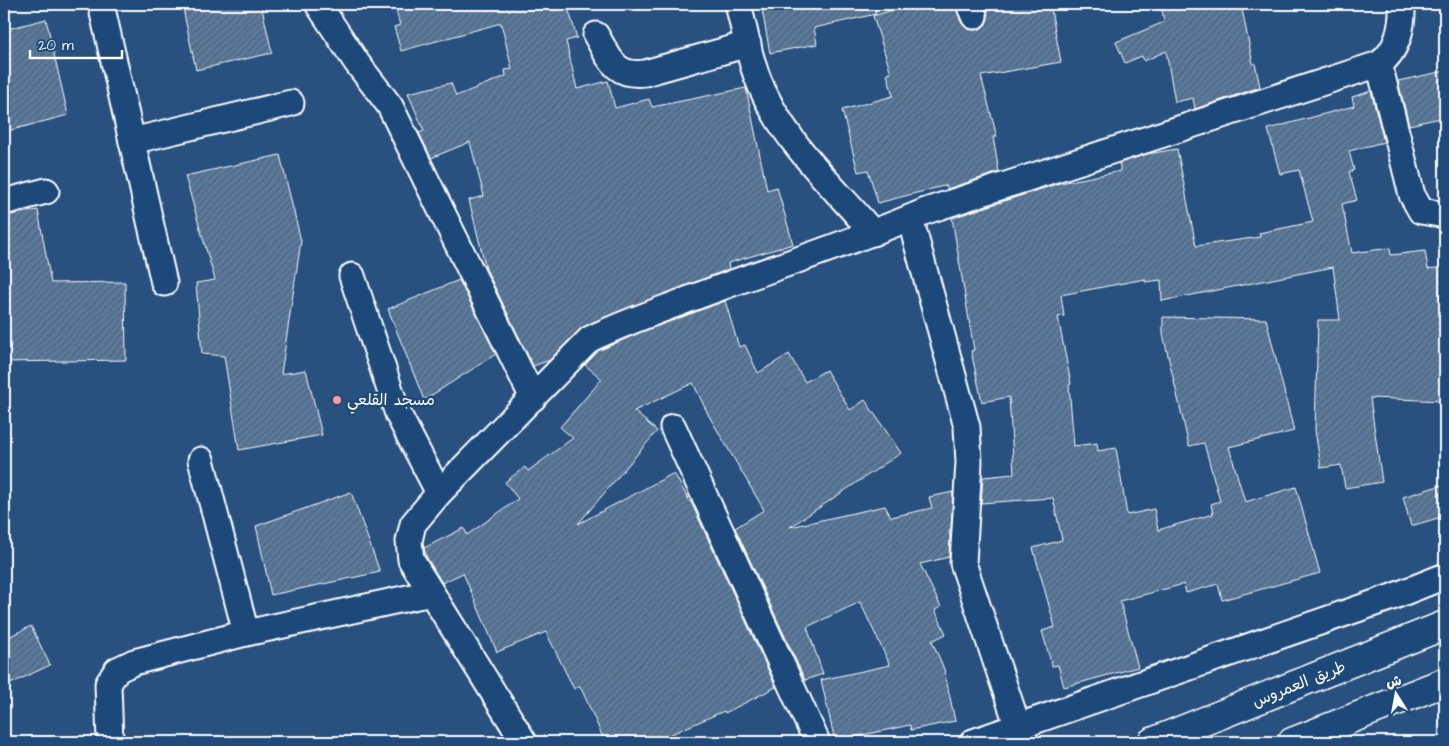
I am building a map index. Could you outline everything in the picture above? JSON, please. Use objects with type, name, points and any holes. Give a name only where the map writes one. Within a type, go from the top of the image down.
[{"type":"main road","name":"طريق العمروس","points":[[1152,742],[1445,625]]},
{"type":"main road","points":[[1292,742],[1445,682]]},
{"type":"street","points":[[101,4],[164,283]]},
{"type":"street","points":[[318,4],[357,64],[390,106],[533,398]]},
{"type":"street","points":[[738,4],[756,74],[774,112],[794,142],[873,233]]},
{"type":"street","points":[[524,742],[411,560],[409,541],[413,524],[439,493],[590,339],[615,327],[752,274],[873,233],[935,208],[1379,64],[1393,51],[1402,23],[1402,4]]},
{"type":"street","points":[[596,35],[609,58],[616,66],[624,72],[633,74],[645,73],[748,44]]},
{"type":"street","points":[[1379,64],[1412,195],[1421,211],[1445,214]]},
{"type":"street","points":[[132,141],[291,103]]},
{"type":"street","points":[[4,202],[46,191]]},
{"type":"street","points":[[910,218],[967,427],[969,462],[963,563],[1018,727]]},
{"type":"street","points":[[352,276],[398,414],[439,493]]},
{"type":"street","points":[[673,427],[818,742]]},
{"type":"street","points":[[201,460],[246,633]]},
{"type":"street","points":[[973,742],[1392,597],[1445,576]]},
{"type":"street","points":[[110,742],[108,684],[117,670],[134,662],[246,633],[431,592]]},
{"type":"building","points":[[182,4],[261,4],[272,53],[196,70]]},
{"type":"building","points":[[394,4],[567,4],[577,38],[566,41],[577,89],[608,81],[615,108],[649,99],[652,107],[746,88],[767,190],[777,187],[793,244],[728,263],[729,269],[595,321],[580,329],[550,360],[533,366],[486,269],[469,200],[484,196],[470,142],[431,158],[419,133],[424,131],[408,93],[451,83],[456,96],[506,76],[505,70],[512,69],[501,23],[401,51],[394,27],[400,25]]},
{"type":"building","points":[[761,4],[874,4],[876,14],[814,28],[817,44],[770,53]]},
{"type":"building","points":[[912,4],[955,4],[961,22],[966,28],[973,30],[980,29],[986,24],[988,17],[984,4],[1050,4],[1061,62],[981,76],[997,137],[993,137],[999,172],[947,189],[947,185],[878,203],[868,170],[858,172],[842,110],[893,96],[887,74],[891,73],[873,16]]},
{"type":"building","points":[[1161,4],[1241,4],[1253,64],[1255,63],[1260,87],[1195,109],[1193,98],[1175,102],[1166,51],[1144,61],[1142,56],[1125,63],[1116,42],[1164,22]]},
{"type":"building","points":[[46,19],[68,115],[4,132],[4,30]]},
{"type":"building","points":[[1445,71],[1445,117],[1409,125],[1398,81]]},
{"type":"building","points":[[1371,91],[1384,142],[1349,151],[1354,170],[1349,172],[1357,200],[1342,204],[1352,253],[1390,248],[1391,255],[1425,251],[1428,269],[1445,267],[1445,401],[1370,398],[1382,482],[1345,488],[1341,465],[1321,468],[1315,430],[1318,320],[1340,320],[1333,267],[1162,301],[1161,280],[1145,282],[1145,279],[1061,295],[1064,316],[1058,317],[1071,384],[1069,385],[1074,446],[1097,443],[1098,451],[1116,448],[1127,515],[1154,509],[1158,530],[1213,514],[1211,504],[1220,501],[1204,443],[1189,446],[1163,334],[1163,317],[1266,319],[1294,431],[1229,447],[1245,502],[1296,487],[1320,573],[1222,600],[1218,584],[1186,593],[1184,584],[1120,601],[1138,667],[1064,687],[1058,665],[1052,666],[1042,631],[1055,627],[1033,548],[1062,540],[1053,498],[981,503],[983,477],[1014,474],[1009,397],[982,402],[971,351],[974,350],[952,218],[1060,183],[1121,171],[1119,163],[1147,154],[1177,149],[1196,246],[1260,237],[1259,233],[1313,222],[1299,170],[1280,174],[1268,129],[1354,106],[1352,97]]},
{"type":"building","points":[[280,155],[301,241],[281,374],[306,370],[322,435],[239,450],[224,356],[202,354],[196,283],[215,280],[185,176]]},
{"type":"building","points":[[38,210],[51,283],[125,282],[126,360],[4,362],[4,216]]},
{"type":"building","points":[[459,280],[496,354],[424,400],[388,309]]},
{"type":"building","points":[[725,301],[739,347],[745,345],[758,373],[789,354],[805,382],[826,370],[850,410],[865,400],[901,453],[790,527],[885,506],[891,517],[932,508],[929,497],[953,492],[951,530],[949,530],[949,557],[920,564],[941,607],[935,610],[946,634],[932,641],[944,669],[955,721],[911,730],[910,725],[835,741],[821,680],[890,665],[860,602],[807,627],[823,674],[805,680],[735,528],[764,510],[709,416],[693,383],[634,411],[657,431],[578,524],[674,473],[691,502],[776,687],[725,713],[724,711],[653,742],[605,742],[580,686],[574,689],[546,632],[497,652],[463,573],[442,583],[427,558],[424,548],[464,528],[467,535],[518,499],[505,482],[525,467],[528,471],[573,438],[560,427],[602,379],[585,365],[598,351],[639,333]]},
{"type":"building","points":[[1445,484],[1445,516],[1411,526],[1403,497]]},
{"type":"building","points":[[351,492],[380,572],[271,595],[256,526]]},
{"type":"building","points":[[31,626],[50,665],[4,687],[4,639]]},
{"type":"place","name":"مسجد القلعي","points":[[337,400]]}]
